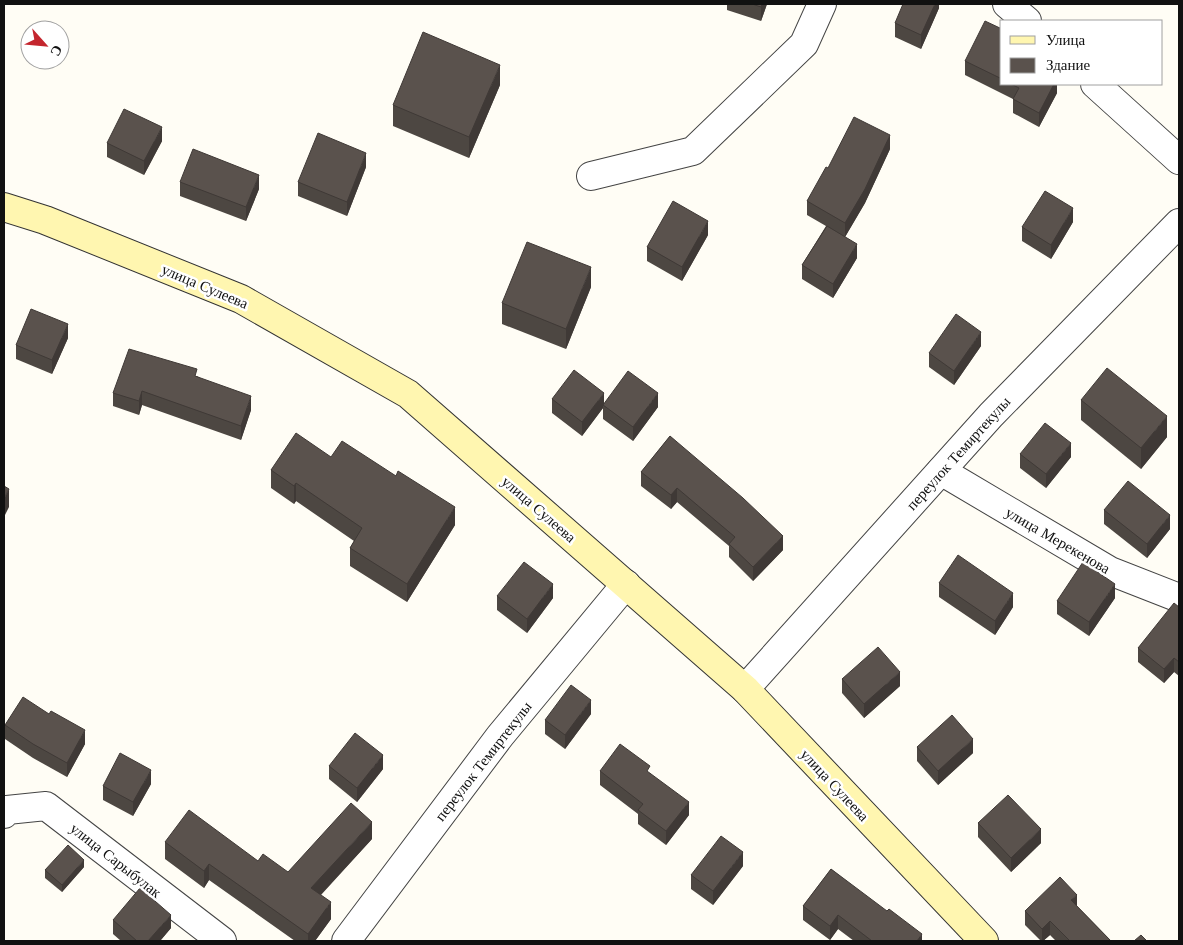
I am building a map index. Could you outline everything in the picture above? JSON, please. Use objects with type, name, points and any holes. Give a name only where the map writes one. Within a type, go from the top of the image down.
[{"type":"main road","name":"улица Сулеева","points":[[4,207],[45,220],[241,299],[408,394],[745,689],[960,919],[984,941]]},
{"type":"street","points":[[591,176],[693,151],[804,44],[822,4]]},
{"type":"street","points":[[1007,4],[1026,20]]},
{"type":"street","points":[[1096,85],[1179,160]]},
{"type":"street","name":"переулок Темиртекулы","points":[[745,689],[991,415],[1179,223]]},
{"type":"street","name":"улица Мерекенова","points":[[941,471],[1110,571],[1179,598]]},
{"type":"street","name":"переулок Темиртекулы","points":[[346,941],[500,736],[626,584]]},
{"type":"street","name":"улица Сарыбулак","points":[[4,814],[7,810],[46,806],[222,941]]},
{"type":"building","points":[[903,4],[935,4],[921,35],[895,23]]},
{"type":"building","points":[[985,21],[1000,28],[1000,78],[965,61]]},
{"type":"building","points":[[423,32],[500,65],[469,137],[393,105]]},
{"type":"building","points":[[1013,85],[1053,85],[1039,113],[1013,99],[1019,88]]},
{"type":"building","points":[[124,109],[162,127],[144,161],[107,143]]},
{"type":"building","points":[[854,117],[890,135],[865,189],[845,223],[807,201],[826,167],[828,168]]},
{"type":"building","points":[[318,133],[366,153],[347,202],[298,182]]},
{"type":"building","points":[[193,149],[259,175],[246,207],[180,182]]},
{"type":"building","points":[[1045,191],[1073,208],[1051,245],[1022,227]]},
{"type":"building","points":[[673,201],[708,221],[682,267],[647,247]]},
{"type":"building","points":[[827,226],[857,244],[833,284],[802,265]]},
{"type":"building","points":[[527,242],[591,267],[566,329],[502,303]]},
{"type":"building","points":[[31,309],[68,324],[52,360],[16,345]]},
{"type":"building","points":[[956,314],[981,332],[954,371],[929,353]]},
{"type":"building","points":[[129,349],[197,369],[195,376],[251,396],[241,426],[142,391],[139,401],[113,393]]},
{"type":"building","points":[[1107,368],[1167,416],[1141,448],[1081,400]]},
{"type":"building","points":[[574,370],[604,393],[582,422],[552,399]]},
{"type":"building","points":[[628,371],[658,393],[633,427],[603,405]]},
{"type":"building","points":[[1045,423],[1071,443],[1046,474],[1020,454]]},
{"type":"building","points":[[296,433],[331,457],[342,441],[396,476],[398,471],[455,507],[407,584],[350,548],[362,528],[296,483],[294,486],[271,470]]},
{"type":"building","points":[[670,436],[743,498],[783,536],[753,567],[729,544],[735,537],[677,488],[671,495],[641,472]]},
{"type":"building","points":[[1128,481],[1170,515],[1147,544],[1104,510]]},
{"type":"building","points":[[4,486],[9,489],[4,499]]},
{"type":"building","points":[[958,555],[1013,593],[995,621],[939,583]]},
{"type":"building","points":[[524,562],[553,584],[527,619],[497,596]]},
{"type":"building","points":[[1083,562],[1115,584],[1089,622],[1057,601]]},
{"type":"building","points":[[1174,603],[1179,607],[1179,662],[1174,658],[1164,669],[1138,648]]},
{"type":"building","points":[[878,647],[900,672],[864,704],[842,679]]},
{"type":"building","points":[[571,685],[591,700],[565,735],[545,720]]},
{"type":"building","points":[[23,697],[49,714],[51,711],[85,730],[67,763],[33,744],[5,725]]},
{"type":"building","points":[[952,715],[973,739],[938,771],[917,747]]},
{"type":"building","points":[[355,733],[383,755],[357,788],[329,766]]},
{"type":"building","points":[[620,744],[650,766],[647,771],[689,802],[666,831],[638,810],[643,804],[600,771]]},
{"type":"building","points":[[120,753],[151,770],[133,802],[103,786]]},
{"type":"building","points":[[1008,795],[1041,829],[1011,858],[978,823]]},
{"type":"building","points":[[351,803],[372,822],[311,888],[331,902],[308,934],[209,864],[204,871],[165,842],[189,810],[258,861],[263,854],[288,872]]},
{"type":"building","points":[[721,836],[743,852],[713,891],[691,875]]},
{"type":"building","points":[[68,845],[84,860],[62,885],[45,870]]},
{"type":"building","points":[[831,869],[887,911],[889,909],[922,934],[917,941],[872,941],[838,915],[830,926],[803,906]]},
{"type":"building","points":[[1060,877],[1077,895],[1071,900],[1111,941],[1070,941],[1050,921],[1042,929],[1025,911]]},
{"type":"building","points":[[140,888],[171,915],[148,941],[137,941],[113,920]]},
{"type":"building","points":[[1141,935],[1147,941],[1134,941]]}]
